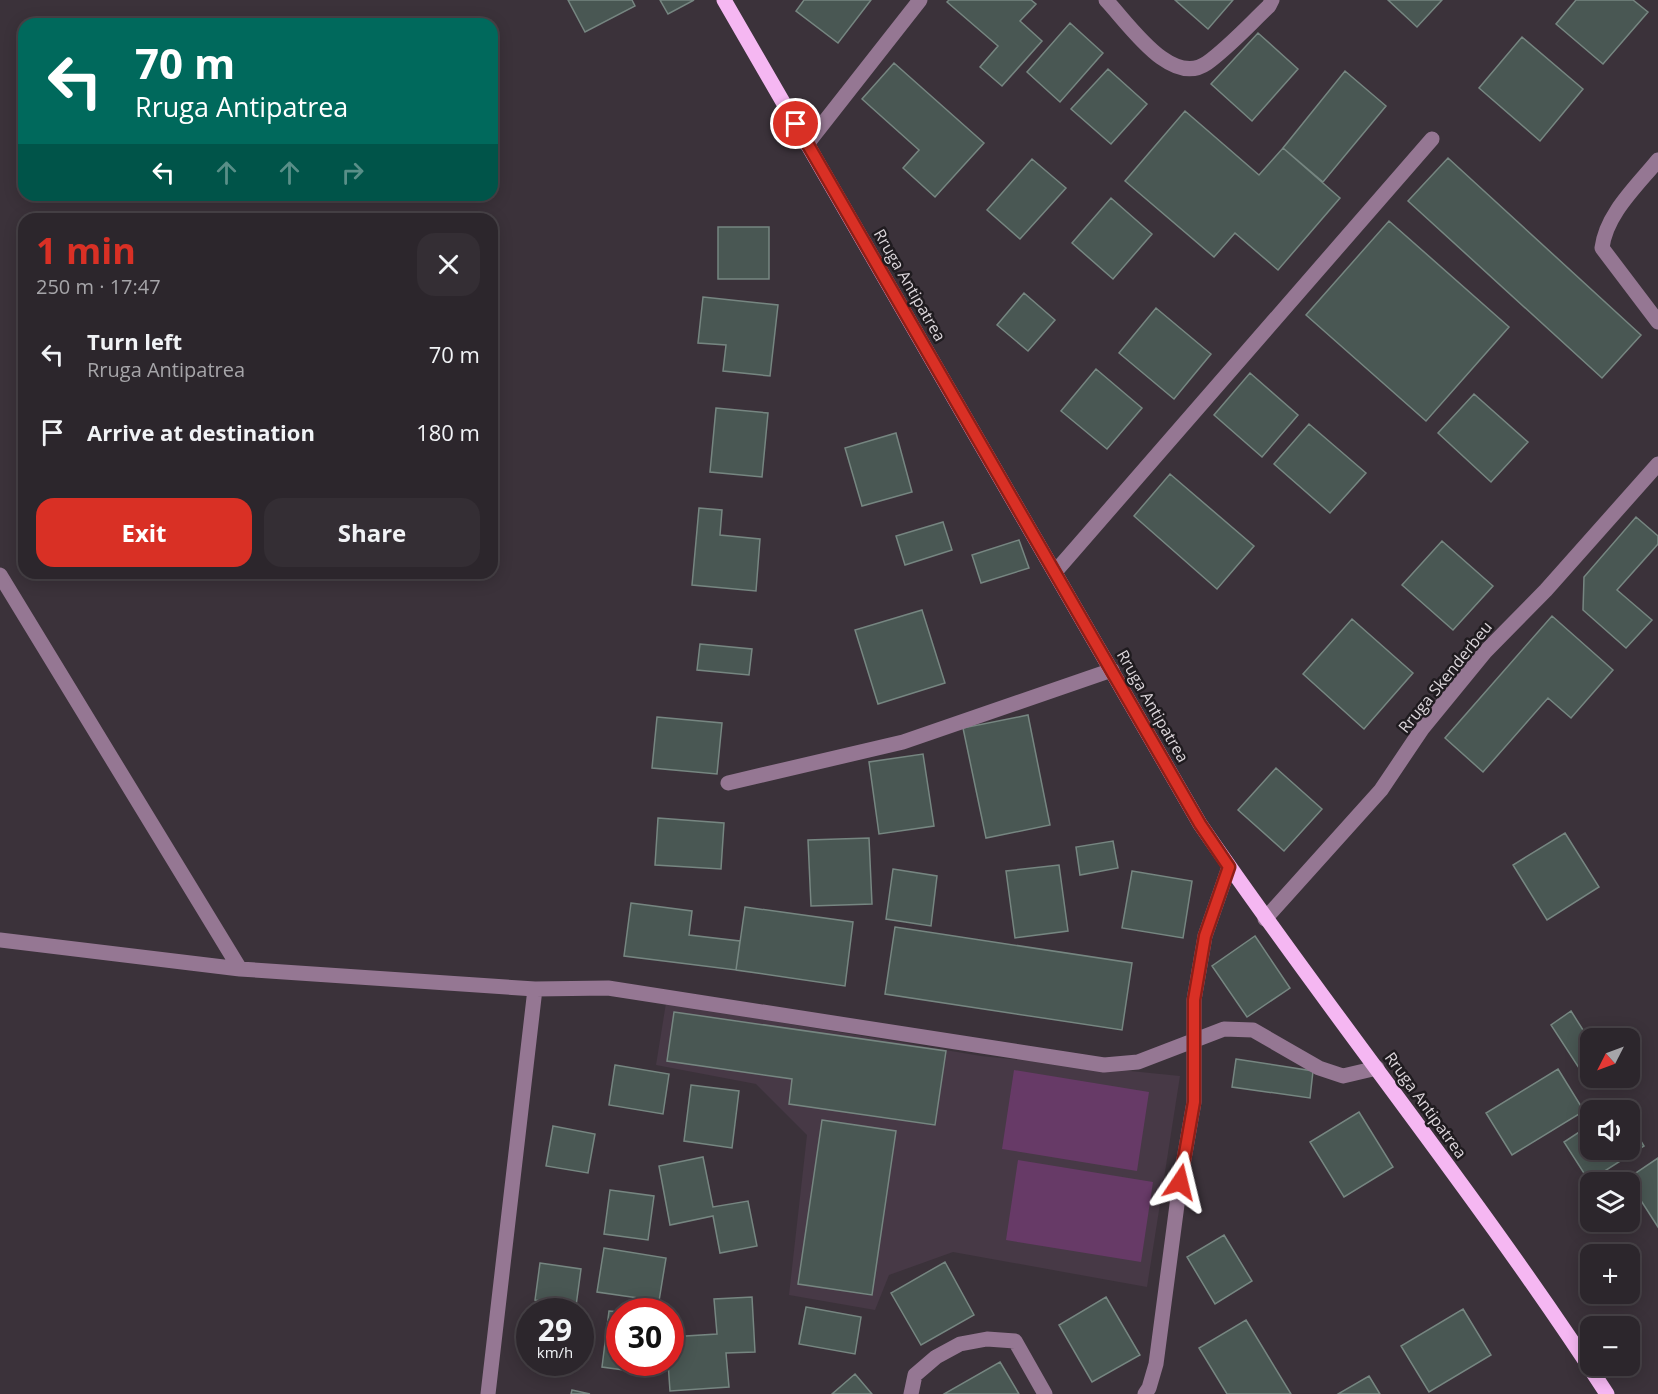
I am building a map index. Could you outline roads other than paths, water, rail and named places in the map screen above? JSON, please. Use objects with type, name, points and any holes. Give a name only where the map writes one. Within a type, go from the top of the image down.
[{"type":"main road","name":"Rruga Antipatrea","points":[[724,0],[1200,824],[1265,919],[1377,1068],[1559,1321],[1606,1394]]},
{"type":"street","points":[[807,144],[920,0]]},
{"type":"street","points":[[1106,0],[1165,62],[1179,69],[1186,69],[1206,64],[1269,6],[1272,0]]},
{"type":"street","points":[[1055,572],[1432,139]]},
{"type":"street","points":[[1658,160],[1613,217],[1604,232],[1602,248],[1658,322]]},
{"type":"street","name":"Rruga Skenderbeu","points":[[1265,919],[1381,790],[1422,729],[1485,652],[1546,590],[1658,464]]},
{"type":"street","points":[[0,575],[240,969]]},
{"type":"street","points":[[728,783],[903,742],[1112,670]]},
{"type":"street","points":[[1145,1394],[1156,1364],[1194,1102],[1194,1000],[1205,936],[1229,867]]},
{"type":"street","points":[[0,940],[240,969],[535,989],[608,988],[1104,1065],[1138,1062],[1224,1029],[1253,1030],[1319,1068],[1343,1076],[1377,1068]]},
{"type":"street","points":[[488,1394],[535,989]]},
{"type":"street","points":[[911,1394],[915,1375],[936,1357],[960,1344],[987,1339],[1015,1341],[1045,1394]]}]
